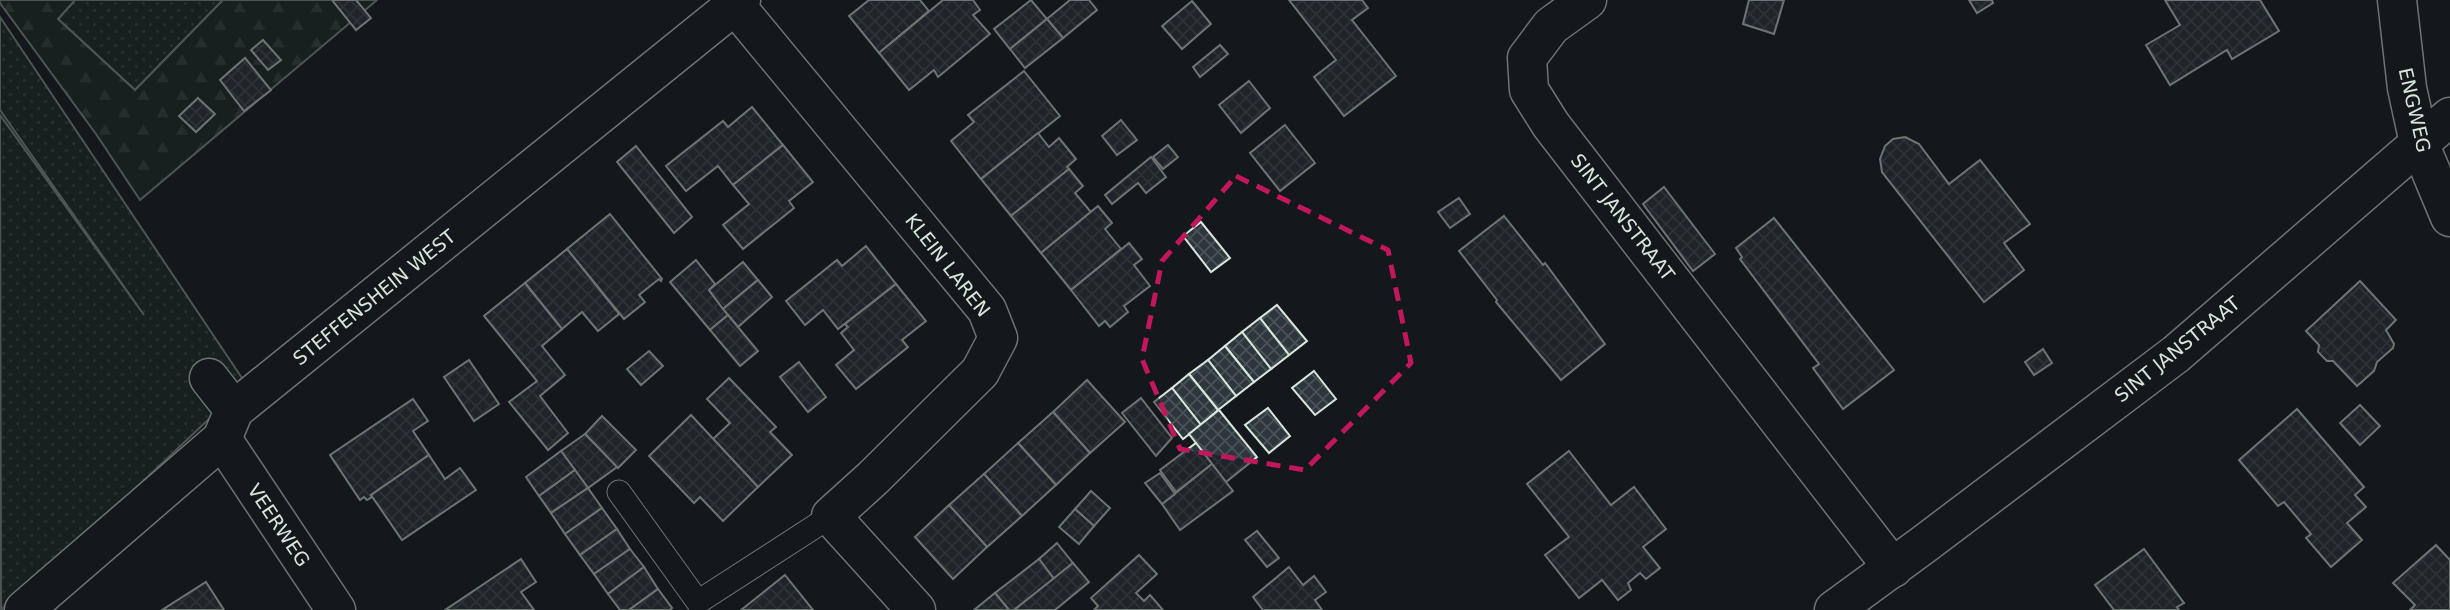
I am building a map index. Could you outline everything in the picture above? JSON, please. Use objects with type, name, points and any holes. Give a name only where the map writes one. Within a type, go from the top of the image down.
[{"type":"street","name":"SINT JANSTRAAT","points":[[1587,0],[1551,26],[1527,58],[1529,90],[1560,136],[1893,568]]},
{"type":"street","name":"ENGWEG","points":[[2397,0],[2407,89],[2419,143],[2450,216]]},
{"type":"street","name":"STEFFENSHEIN WEST","points":[[24,610],[228,425],[738,3]]},
{"type":"street","name":"KLEIN LAREN","points":[[738,3],[987,310],[998,338],[980,372],[831,516]]},
{"type":"street","name":"SINT JANSTRAAT","points":[[1834,610],[2176,354],[2450,117]]},
{"type":"street","name":"VEERWEG","points":[[209,377],[228,425],[336,610]]},
{"type":"street","points":[[831,516],[916,610]]},
{"type":"lane","points":[[619,492],[698,602],[831,516]]},
{"type":"highlighted area","points":[[1236,176],[1388,250],[1411,363],[1305,470],[1180,449],[1142,359],[1162,261]]},
{"type":"green space","points":[[0,0],[75,0],[58,19],[135,90],[223,0],[377,0],[140,200]]},
{"type":"green space","points":[[75,0],[223,0],[135,90],[58,19]]},
{"type":"green space","points":[[0,17],[246,384],[102,520],[1,610],[0,115],[144,315],[0,110]]},
{"type":"building","points":[[332,0],[356,0],[371,18],[356,30]]},
{"type":"building","points":[[869,0],[920,0],[929,11],[879,53],[849,16]]},
{"type":"building","points":[[943,0],[973,0],[980,10],[973,15],[990,34],[938,77],[934,70],[909,90],[879,53]]},
{"type":"building","points":[[1031,0],[1047,19],[1010,49],[994,29]]},
{"type":"building","points":[[1070,0],[1089,0],[1097,10],[1063,38],[1047,19]]},
{"type":"building","points":[[1289,0],[1362,0],[1368,8],[1352,20],[1396,76],[1344,116],[1314,77],[1336,60]]},
{"type":"building","points":[[1749,0],[1784,0],[1774,34],[1743,24]]},
{"type":"building","points":[[1969,0],[1992,0],[1993,3],[1977,13]]},
{"type":"building","points":[[2165,0],[2260,0],[2279,31],[2232,59],[2227,50],[2170,85],[2146,45],[2180,25]]},
{"type":"building","points":[[1192,1],[1211,24],[1182,49],[1162,26]]},
{"type":"building","points":[[1047,19],[1063,38],[1025,68],[1010,49]]},
{"type":"building","points":[[263,40],[281,60],[268,70],[251,50]]},
{"type":"building","points":[[1220,45],[1228,54],[1200,77],[1193,67]]},
{"type":"building","points":[[245,58],[271,90],[244,111],[220,80]]},
{"type":"building","points":[[1024,71],[1060,116],[981,179],[951,141],[974,122],[968,115]]},
{"type":"building","points":[[1249,81],[1270,108],[1241,133],[1219,105]]},
{"type":"building","points":[[198,98],[215,114],[196,132],[179,116]]},
{"type":"building","points":[[752,107],[783,145],[733,185],[718,166],[686,191],[666,166],[723,121],[728,127]]},
{"type":"building","points":[[1121,120],[1137,140],[1117,155],[1102,136]]},
{"type":"building","points":[[1285,125],[1315,163],[1280,191],[1250,153]]},
{"type":"building","points":[[1038,133],[1049,147],[1059,138],[1076,159],[1067,167],[1069,169],[1011,216],[981,179]]},
{"type":"building","points":[[1905,137],[1919,144],[1949,184],[1980,160],[2030,224],[2004,243],[2024,270],[1984,302],[1882,172],[1880,159],[1885,146],[1893,139]]},
{"type":"building","points":[[783,145],[813,182],[789,201],[794,208],[743,249],[723,225],[749,204],[733,185]]},
{"type":"building","points":[[1168,145],[1178,157],[1163,169],[1153,157]]},
{"type":"building","points":[[636,146],[692,217],[674,233],[617,162]]},
{"type":"building","points":[[1151,157],[1166,177],[1146,193],[1138,183],[1112,204],[1105,195]]},
{"type":"building","points":[[1069,169],[1083,186],[1075,193],[1091,212],[1041,253],[1011,216]]},
{"type":"building","points":[[1664,187],[1715,254],[1693,271],[1643,204]]},
{"type":"building","points":[[1459,198],[1470,214],[1450,228],[1438,212]]},
{"type":"building","points":[[1098,206],[1112,223],[1105,229],[1121,249],[1071,290],[1041,253]]},
{"type":"building","points":[[610,214],[662,279],[639,295],[645,302],[624,319],[567,249]]},
{"type":"building","points":[[1504,216],[1543,265],[1545,263],[1605,344],[1561,380],[1496,302],[1459,251]]},
{"type":"building","points":[[1774,218],[1894,370],[1843,409],[1813,368],[1819,364],[1740,259],[1742,257],[1736,248]]},
{"type":"building","points":[[1201,222],[1230,258],[1211,272],[1183,236]]},
{"type":"building","points":[[1129,243],[1142,259],[1134,265],[1150,286],[1124,306],[1128,312],[1110,327],[1105,321],[1099,326],[1071,290]]},
{"type":"building","points":[[866,246],[896,284],[838,329],[823,310],[805,325],[786,301],[837,260],[842,266]]},
{"type":"building","points":[[567,249],[619,314],[598,331],[582,312],[562,329],[525,283]]},
{"type":"building","points":[[696,260],[715,284],[709,290],[728,315],[710,330],[670,282]]},
{"type":"building","points":[[743,262],[758,280],[723,309],[709,290]]},
{"type":"building","points":[[758,280],[772,297],[738,327],[723,309]]},
{"type":"building","points":[[2360,281],[2396,320],[2386,330],[2394,344],[2393,348],[2357,386],[2333,361],[2327,361],[2318,352],[2319,345],[2306,331]]},
{"type":"building","points":[[525,283],[562,329],[542,346],[565,375],[540,396],[568,433],[548,450],[509,402],[537,381],[484,316]]},
{"type":"building","points":[[896,284],[926,321],[902,340],[908,347],[856,389],[836,365],[854,350],[841,333],[848,327],[845,324]]},
{"type":"building","points":[[1277,305],[1307,341],[1289,355],[1260,318]]},
{"type":"building","points":[[728,315],[758,351],[740,366],[710,330]]},
{"type":"building","points":[[1260,318],[1289,355],[1271,369],[1242,332]]},
{"type":"building","points":[[1242,332],[1271,369],[1254,382],[1225,346]]},
{"type":"building","points":[[1225,346],[1254,382],[1236,396],[1208,360]]},
{"type":"building","points":[[2043,349],[2052,363],[2034,375],[2025,362]]},
{"type":"building","points":[[649,351],[663,366],[641,385],[627,369]]},
{"type":"building","points":[[469,360],[499,404],[474,421],[444,377]]},
{"type":"building","points":[[1208,360],[1236,396],[1218,410],[1189,374]]},
{"type":"building","points":[[799,362],[826,397],[808,412],[780,377]]},
{"type":"building","points":[[1314,371],[1336,399],[1315,415],[1292,388]]},
{"type":"building","points":[[1189,374],[1218,410],[1201,425],[1172,388]]},
{"type":"building","points":[[729,378],[776,427],[770,432],[792,455],[758,487],[713,439],[730,423],[707,399]]},
{"type":"building","points":[[1087,380],[1125,422],[1090,453],[1053,412]]},
{"type":"building","points":[[1172,388],[1201,425],[1183,439],[1154,402]]},
{"type":"building","points":[[1141,398],[1172,438],[1156,456],[1122,413]]},
{"type":"building","points":[[413,399],[428,421],[413,431],[429,455],[371,495],[372,497],[360,500],[330,455]]},
{"type":"building","points":[[2360,405],[2380,426],[2360,445],[2340,423]]},
{"type":"building","points":[[1268,408],[1290,436],[1269,453],[1245,425]]},
{"type":"building","points":[[2297,409],[2364,487],[2355,495],[2366,507],[2347,523],[2362,540],[2331,567],[2306,538],[2311,534],[2284,502],[2278,506],[2239,460]]},
{"type":"building","points":[[1219,410],[1257,457],[1226,482],[1189,434]]},
{"type":"building","points":[[1053,412],[1090,453],[1056,485],[1018,443]]},
{"type":"building","points":[[691,415],[758,487],[723,521],[700,497],[694,503],[649,456]]},
{"type":"building","points":[[602,416],[636,450],[618,468],[585,434]]},
{"type":"building","points":[[585,434],[617,467],[588,488],[561,451]]},
{"type":"building","points":[[1018,443],[1056,485],[1022,516],[984,474]]},
{"type":"building","points":[[1196,443],[1212,464],[1176,492],[1160,470]]},
{"type":"building","points":[[561,451],[575,470],[539,496],[526,477]]},
{"type":"building","points":[[1569,451],[1611,505],[1634,487],[1666,529],[1643,547],[1660,568],[1646,579],[1640,573],[1628,583],[1631,590],[1618,600],[1602,580],[1579,598],[1545,555],[1569,537],[1527,484]]},
{"type":"building","points":[[429,455],[445,479],[460,468],[476,490],[402,540],[371,495]]},
{"type":"building","points":[[1212,464],[1233,491],[1180,530],[1162,504]]},
{"type":"building","points":[[575,470],[588,488],[551,513],[539,496]]},
{"type":"building","points":[[1160,473],[1175,494],[1162,504],[1145,483]]},
{"type":"building","points":[[984,474],[1022,516],[987,547],[949,505]]},
{"type":"building","points":[[588,488],[602,508],[565,534],[551,513]]},
{"type":"building","points":[[1091,491],[1110,508],[1094,526],[1075,509]]},
{"type":"building","points":[[949,505],[987,547],[953,579],[915,537]]},
{"type":"building","points":[[602,508],[617,529],[580,555],[565,534]]},
{"type":"building","points":[[1075,509],[1094,526],[1079,544],[1059,527]]},
{"type":"building","points":[[617,529],[630,549],[594,574],[580,555]]},
{"type":"building","points":[[1257,531],[1279,558],[1267,567],[1245,540]]},
{"type":"building","points":[[1057,543],[1073,563],[1054,579],[1039,559]]},
{"type":"building","points":[[2436,545],[2450,560],[2450,610],[2410,610],[2415,605],[2393,583]]},
{"type":"building","points":[[630,549],[644,567],[608,594],[594,574]]},
{"type":"building","points":[[2144,549],[2184,603],[2177,607],[2179,610],[2114,610],[2095,585]]},
{"type":"building","points":[[1139,555],[1157,574],[1136,593],[1144,601],[1150,595],[1163,610],[1094,610],[1098,606],[1091,598]]},
{"type":"building","points":[[521,559],[536,582],[521,592],[534,610],[445,610]]},
{"type":"building","points":[[1039,559],[1054,579],[1014,610],[1009,610],[995,593]]},
{"type":"building","points":[[1073,563],[1089,582],[1055,610],[1014,610]]},
{"type":"building","points":[[644,567],[658,589],[629,610],[620,610],[608,594]]},
{"type":"building","points":[[1289,567],[1303,585],[1314,576],[1326,592],[1315,600],[1322,610],[1263,610],[1253,597]]},
{"type":"building","points":[[785,575],[813,610],[741,610]]},
{"type":"building","points":[[206,582],[224,610],[162,610]]},
{"type":"building","points":[[658,589],[672,608],[670,610],[629,610]]},
{"type":"building","points":[[995,593],[1009,610],[974,610]]}]
